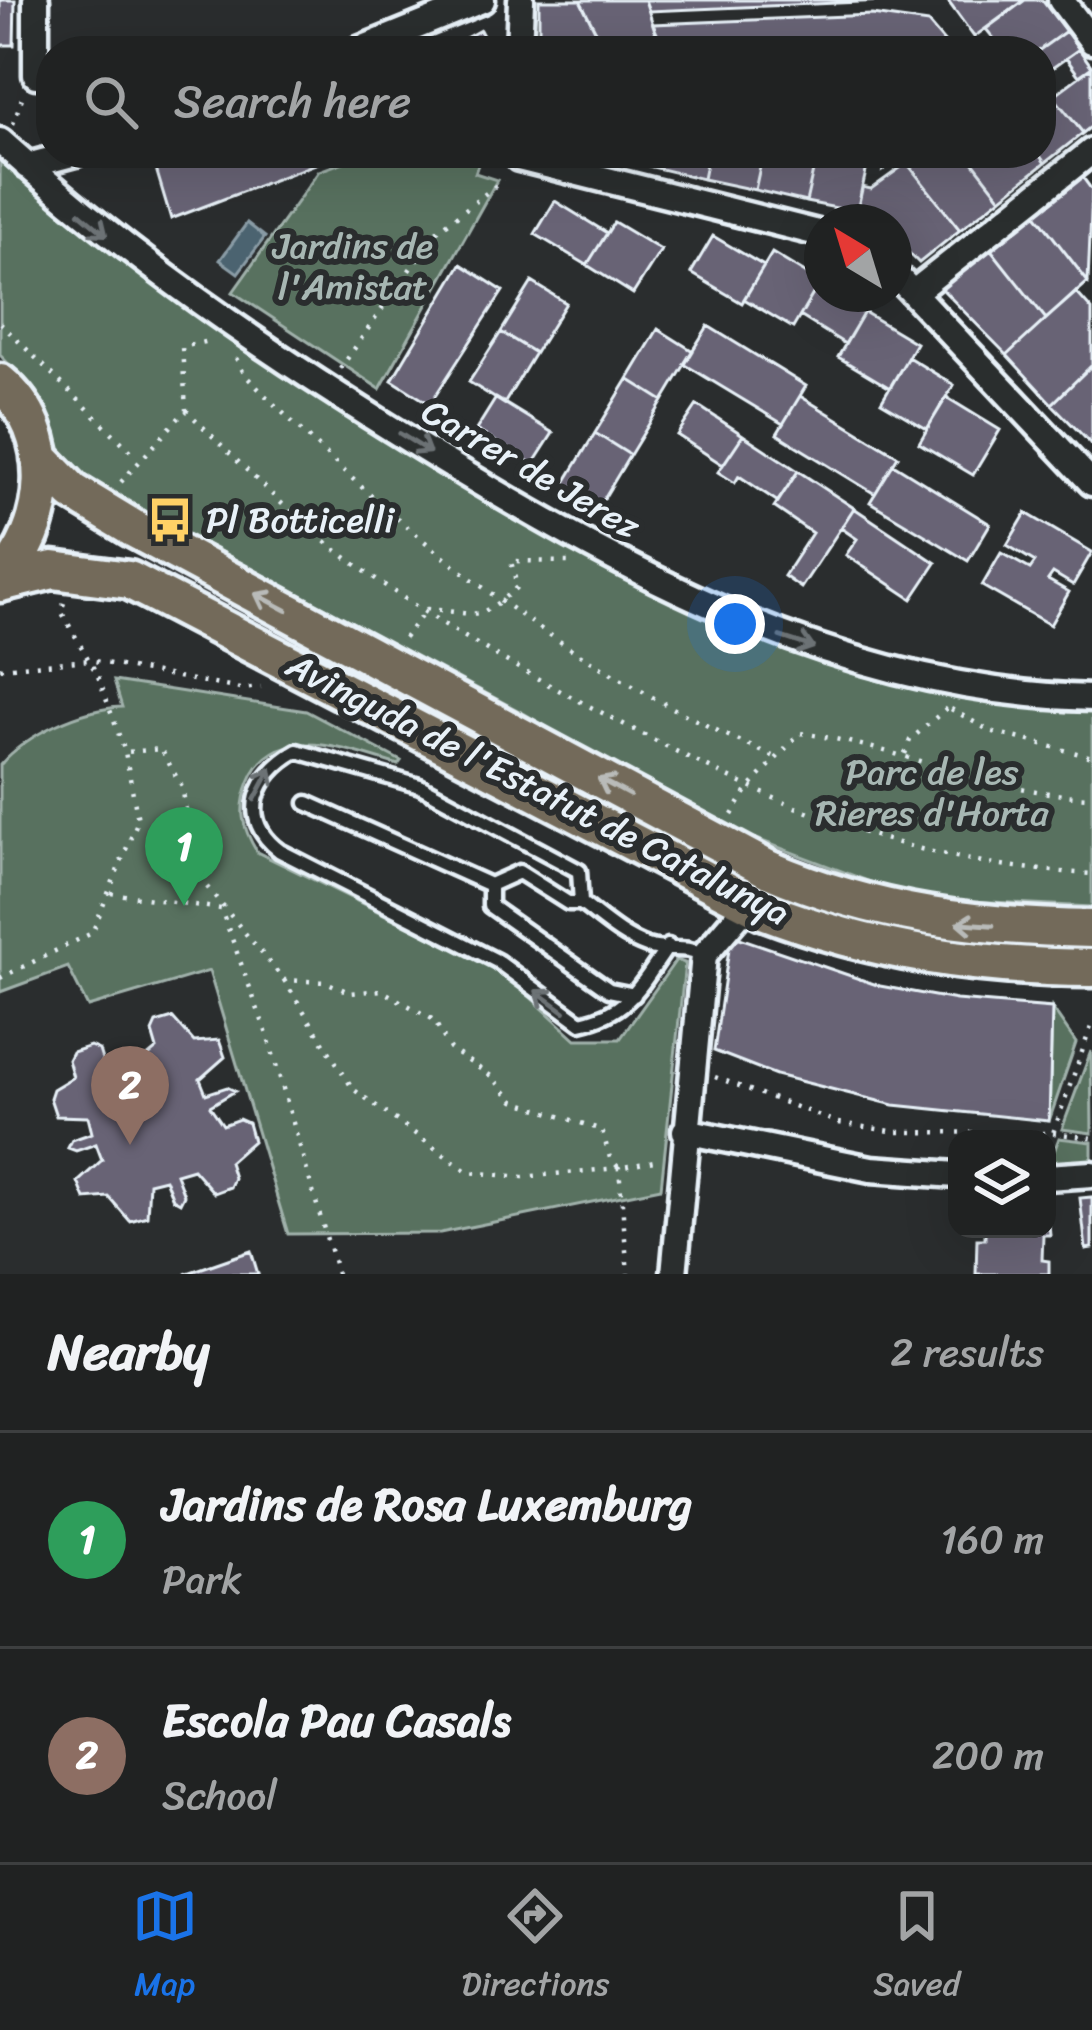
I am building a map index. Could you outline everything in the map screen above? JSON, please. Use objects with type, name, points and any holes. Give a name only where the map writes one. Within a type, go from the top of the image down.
[{"type":"main road","points":[[0,383],[25,412],[40,458],[40,505],[34,528],[0,582]]},
{"type":"main road","name":"Avinguda de l'Estatut de Catalunya","points":[[40,458],[73,492],[134,529],[768,869],[861,904],[929,920],[1092,929]]},
{"type":"main road","name":"Avinguda de l'Estatut de Catalunya","points":[[0,582],[53,570],[129,580],[763,910],[861,945],[936,960],[1092,968]]},
{"type":"street","points":[[31,81],[36,0]]},
{"type":"street","points":[[393,36],[482,0]]},
{"type":"street","points":[[520,36],[521,0]]},
{"type":"street","points":[[1061,0],[1092,41]]},
{"type":"street","name":"Carrer de Jerez","points":[[6,139],[27,166],[116,244],[241,334],[499,495],[632,570],[786,640],[913,677],[981,689],[1092,698]]},
{"type":"street","points":[[1092,151],[913,293],[1092,483]]},
{"type":"street","points":[[27,166],[36,164]]},
{"type":"street","points":[[559,168],[804,229]]},
{"type":"street","points":[[674,1274],[704,955],[740,913],[763,910]]},
{"type":"street","points":[[685,1131],[871,1169],[948,1174]]},
{"type":"street","points":[[1056,1177],[1092,1174]]},
{"type":"lane","points":[[581,903],[579,871],[420,785],[312,752],[297,752],[274,764],[253,803],[261,830],[280,851],[497,961],[581,1023],[611,1016],[634,994],[668,946]]},
{"type":"lane","points":[[307,803],[490,885],[519,872],[568,903],[581,903],[652,948],[685,945],[704,955]]},
{"type":"lane","points":[[490,885],[490,906],[609,989],[634,994]]},
{"type":"path","points":[[6,139],[31,81]]},
{"type":"path","points":[[340,369],[436,232],[507,176]]},
{"type":"path","points":[[0,322],[138,458]]},
{"type":"path","points":[[225,338],[182,347],[186,410],[334,548],[422,613],[748,789],[850,832],[1018,870],[1092,874]]},
{"type":"path","points":[[235,356],[245,375],[336,467],[498,604],[669,709],[775,757]]},
{"type":"path","points":[[119,484],[186,410]]},
{"type":"path","points":[[404,638],[422,613],[442,610],[476,616],[498,604],[518,587],[511,561],[566,562]]},
{"type":"path","points":[[0,978],[92,933],[138,820],[125,752],[89,659],[62,610],[65,596]]},
{"type":"path","points":[[0,668],[89,659],[240,689],[272,683]]},
{"type":"path","points":[[904,754],[910,740],[950,704],[990,731],[1092,758]]},
{"type":"path","points":[[733,814],[748,789],[800,733],[904,754],[1045,796],[1092,797]]},
{"type":"path","points":[[125,752],[161,749],[182,788],[199,876],[220,909],[268,1036],[337,1274]]},
{"type":"path","points":[[111,893],[220,909],[247,931],[284,980],[353,1089],[468,1172],[523,1177],[659,1160]]},
{"type":"path","points":[[284,980],[326,982],[351,993],[381,990],[434,1020],[450,1049],[491,1076],[514,1101],[602,1130],[610,1158],[619,1168],[628,1274]]},
{"type":"path","points":[[1054,1130],[1092,1024]]},
{"type":"path","points":[[707,1074],[839,1123],[897,1132],[948,1132]]},
{"type":"path","points":[[1056,1133],[1092,1138]]},
{"type":"green space","name":"Parc de les Rieres d'Horta","points":[[0,154],[98,236],[247,343],[485,492],[648,585],[819,659],[908,686],[999,702],[1092,706],[1092,907],[951,900],[886,888],[696,816],[525,714],[69,471],[44,408],[0,355]]},
{"type":"green space","name":"Jardins de l'Amistat","points":[[477,168],[475,173],[497,180],[380,389],[233,292],[319,171]]},
{"type":"green space","points":[[114,681],[306,711],[401,761],[398,765],[314,744],[276,751],[261,763],[244,801],[245,826],[257,852],[504,973],[576,1039],[620,1039],[676,960],[685,963],[661,1188],[440,1233],[288,1234],[209,971],[88,1007],[68,967],[0,992],[0,765],[56,725],[122,707]]},
{"type":"green space","points":[[1052,1008],[1076,1043],[1049,1121]]},
{"type":"green space","points":[[1091,1051],[1092,1133],[1062,1129]]},
{"type":"green space","points":[[1059,1138],[1092,1142],[1092,1165],[1056,1170]]},
{"type":"water","points":[[247,223],[265,237],[238,273],[220,260]]},
{"type":"building","points":[[0,0],[15,0],[14,45],[0,45]]},
{"type":"building","points":[[539,0],[580,0],[598,36],[539,36]]},
{"type":"building","points":[[580,0],[645,0],[657,36],[598,36]]},
{"type":"building","points":[[645,0],[908,0],[649,11]]},
{"type":"building","points":[[947,0],[1025,0],[975,36]]},
{"type":"building","points":[[1025,0],[1042,0],[1066,31],[1056,38],[992,36],[986,29]]},
{"type":"building","points":[[872,15],[928,23],[939,36],[658,36],[653,24]]},
{"type":"building","points":[[1066,31],[1079,49],[1056,65],[1056,38]]},
{"type":"building","points":[[1079,49],[1092,67],[1079,76],[1066,58]]},
{"type":"building","points":[[1092,67],[1092,126],[1083,133],[1056,94]]},
{"type":"building","points":[[1056,100],[1083,133],[1056,154]]},
{"type":"building","points":[[159,168],[305,168],[171,219]]},
{"type":"building","points":[[656,168],[705,168],[703,179]]},
{"type":"building","points":[[705,168],[760,168],[755,190],[703,179]]},
{"type":"building","points":[[760,168],[814,168],[806,202],[755,190]]},
{"type":"building","points":[[814,168],[867,168],[859,204],[806,202]]},
{"type":"building","points":[[900,168],[911,168],[960,230],[919,263],[912,256],[912,204],[859,204],[862,187],[871,189]]},
{"type":"building","points":[[911,168],[978,168],[1001,198],[960,230]]},
{"type":"building","points":[[978,168],[1039,168],[1001,198]]},
{"type":"building","points":[[1081,175],[1092,190],[1088,282],[1034,212]]},
{"type":"building","points":[[555,201],[607,233],[587,265],[535,234]]},
{"type":"building","points":[[1034,212],[1088,282],[1046,319],[989,247]]},
{"type":"building","points":[[614,222],[661,250],[633,294],[587,265]]},
{"type":"building","points":[[713,236],[764,266],[742,303],[691,273]]},
{"type":"building","points":[[989,247],[1046,319],[1007,355],[939,286]]},
{"type":"building","points":[[772,253],[804,272],[804,309],[793,328],[744,299]]},
{"type":"building","points":[[461,264],[503,291],[430,404],[392,380]]},
{"type":"building","points":[[532,282],[566,303],[535,353],[501,332]]},
{"type":"building","points":[[1076,292],[1092,310],[1092,365],[1052,404],[1007,355]]},
{"type":"building","points":[[804,309],[864,312],[845,344],[800,316]]},
{"type":"building","points":[[864,312],[916,343],[890,388],[838,357]]},
{"type":"building","points":[[708,326],[806,386],[783,424],[684,364]]},
{"type":"building","points":[[658,329],[693,351],[663,401],[628,379]]},
{"type":"building","points":[[501,332],[535,353],[504,404],[469,382]]},
{"type":"building","points":[[908,357],[954,385],[927,429],[881,402]]},
{"type":"building","points":[[1092,365],[1092,445],[1052,404]]},
{"type":"building","points":[[628,379],[663,401],[630,455],[595,433]]},
{"type":"building","points":[[800,396],[898,456],[875,494],[777,434]]},
{"type":"building","points":[[946,397],[1000,430],[973,475],[919,443]]},
{"type":"building","points":[[496,398],[553,433],[533,464],[476,430]]},
{"type":"building","points":[[697,405],[743,435],[723,465],[677,435]]},
{"type":"building","points":[[595,433],[630,455],[600,505],[564,484]]},
{"type":"building","points":[[743,435],[798,471],[778,502],[739,476],[735,483],[718,472]]},
{"type":"building","points":[[893,464],[990,524],[968,561],[870,502]]},
{"type":"building","points":[[798,471],[854,508],[801,588],[784,576],[812,533],[774,507]]},
{"type":"building","points":[[854,508],[936,563],[912,599],[846,555],[857,539],[841,528]]},
{"type":"building","points":[[1026,513],[1092,552],[1073,585],[1053,573],[1048,580],[1069,592],[1050,625],[982,586],[1001,553],[1030,569],[1035,562],[1007,545]]},
{"type":"building","points":[[731,935],[880,986],[956,1000],[1052,1008],[1049,1121],[894,1105],[776,1075],[714,1051]]},
{"type":"building","points":[[173,1018],[194,1042],[219,1040],[225,1057],[200,1079],[206,1094],[227,1087],[235,1091],[210,1106],[223,1125],[239,1119],[248,1123],[253,1141],[229,1162],[234,1178],[230,1187],[214,1193],[193,1169],[176,1174],[184,1195],[180,1203],[173,1199],[165,1179],[149,1183],[147,1216],[130,1221],[109,1197],[85,1199],[78,1182],[102,1160],[96,1144],[76,1151],[68,1148],[72,1140],[92,1133],[88,1117],[56,1116],[50,1098],[53,1089],[73,1077],[68,1060],[72,1052],[90,1046],[99,1050],[104,1066],[134,1068],[157,1049],[152,1032],[156,1023]]},
{"type":"building","points":[[1092,1197],[1092,1248],[1086,1249],[1080,1198]]},
{"type":"building","points":[[1043,1238],[1042,1260],[1049,1261],[1049,1274],[976,1274],[977,1239]]},
{"type":"building","points":[[251,1251],[258,1274],[185,1274]]},
{"type":"place","name":"Pl Botticelli","points":[[170,520]]},
{"type":"place","name":"Jardins de Rosa Luxemburg","points":[[184,906]]},
{"type":"place","name":"Escola Pau Casals","points":[[130,1145]]}]
